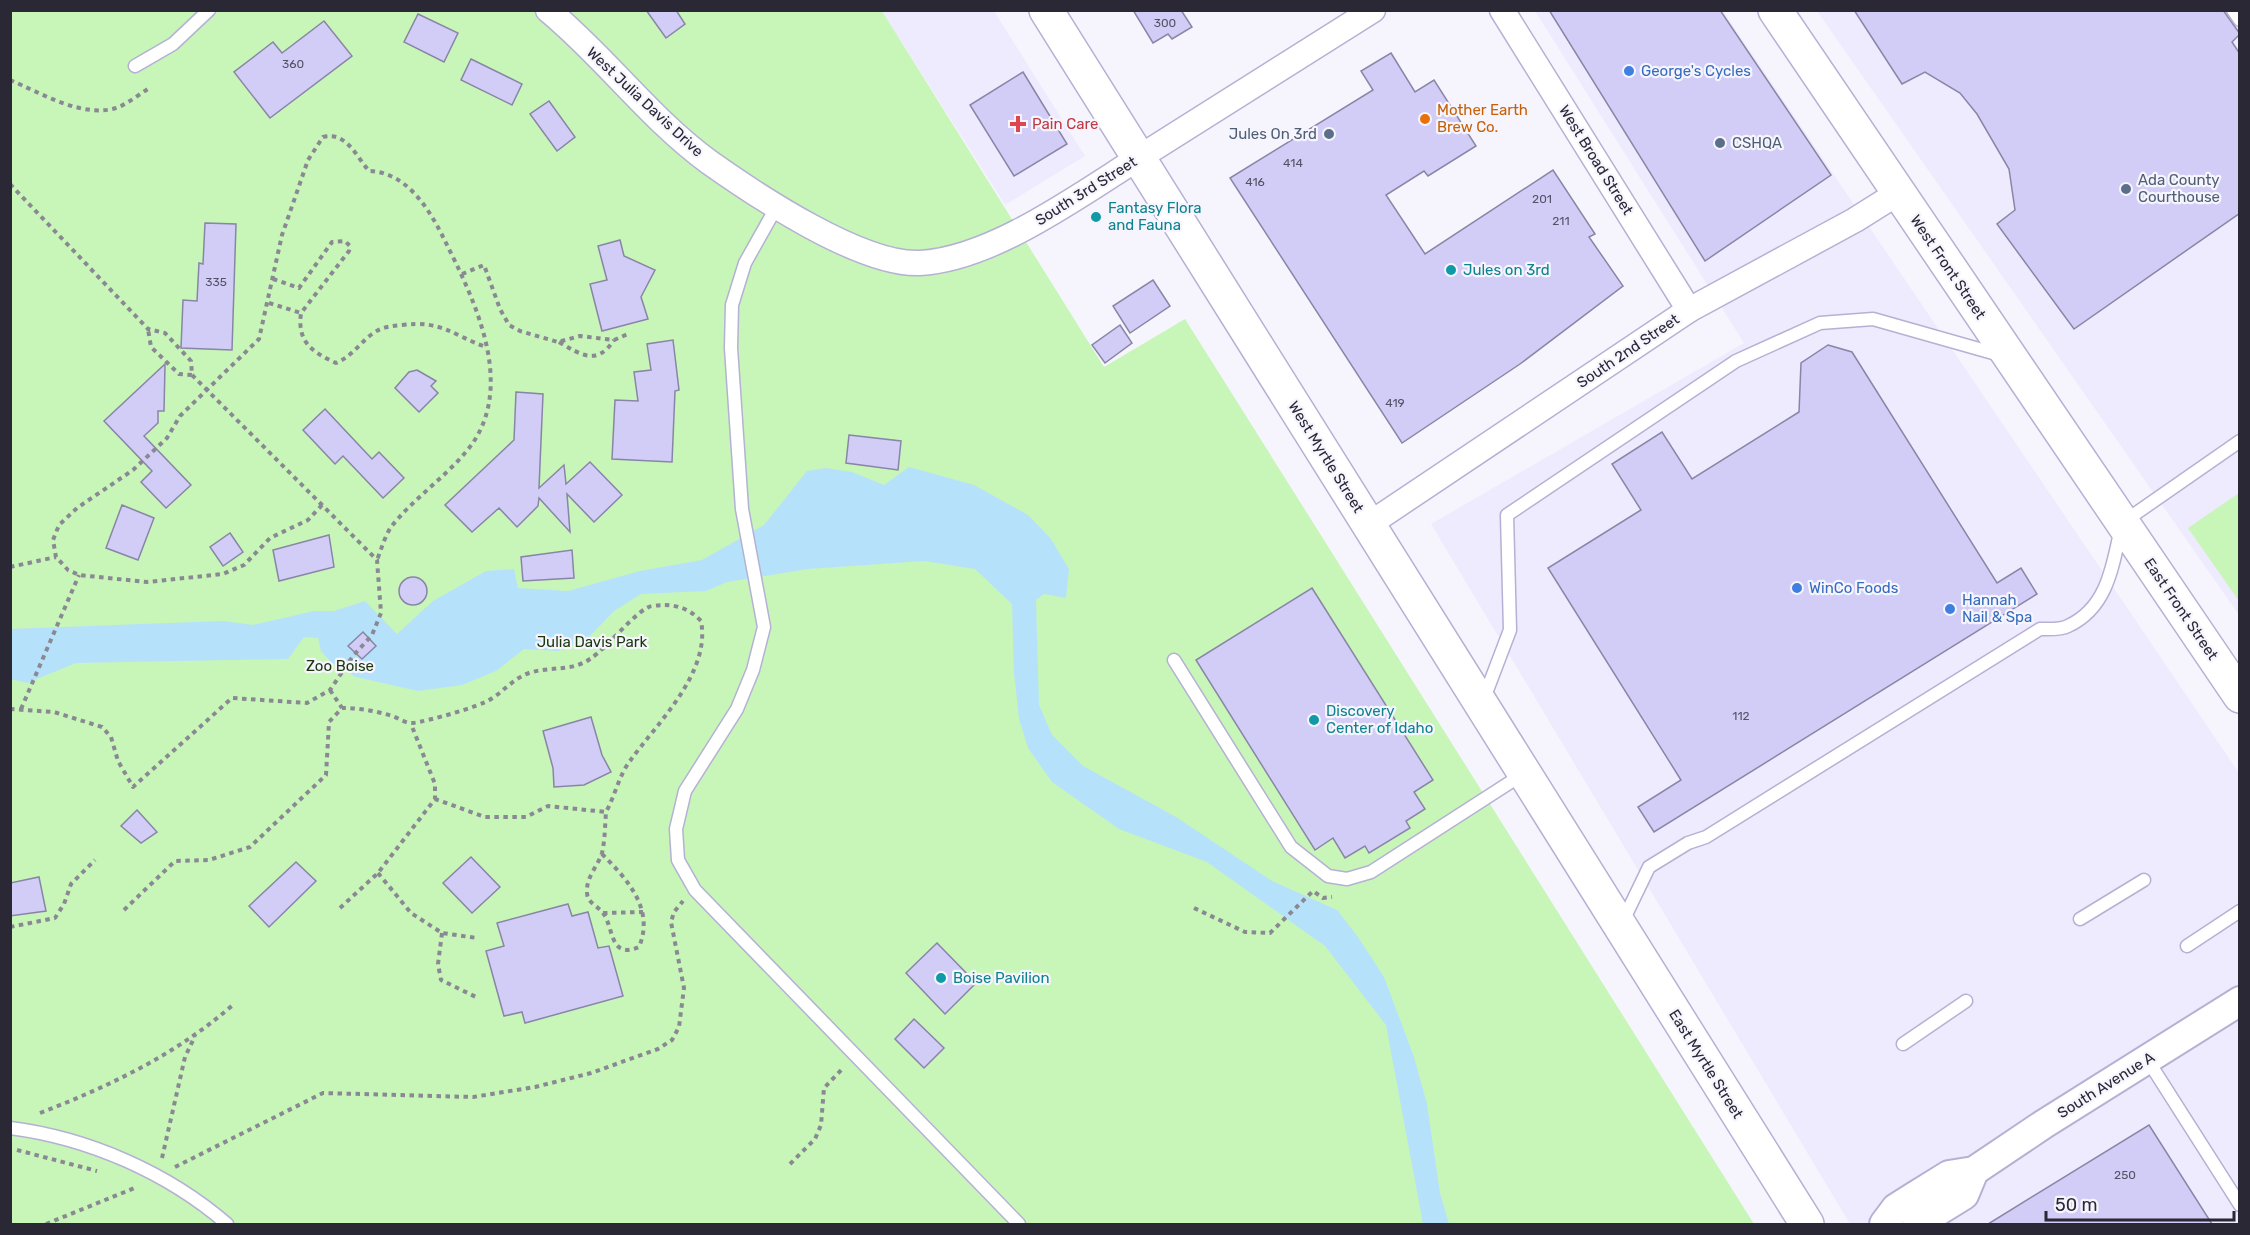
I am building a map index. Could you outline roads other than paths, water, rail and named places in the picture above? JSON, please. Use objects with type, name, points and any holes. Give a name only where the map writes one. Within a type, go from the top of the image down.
[{"type":"main road","name":"West Myrtle Street","points":[[1046,10],[1613,915]]},
{"type":"main road","name":"West Front Street","points":[[1776,10],[2122,523]]},
{"type":"main road","name":"East Front Street","points":[[2122,523],[2240,696]]},
{"type":"main road","name":"East Myrtle Street","points":[[1613,915],[1807,1224]]},
{"type":"street","name":"West Julia Davis Drive","points":[[548,10],[670,129],[709,161],[777,206]]},
{"type":"street","name":"South 3rd Street","points":[[777,206],[832,236],[876,256],[919,263],[954,257],[1022,231],[1373,10]]},
{"type":"street","name":"West Broad Street","points":[[1502,10],[1689,310]]},
{"type":"street","name":"South 2nd Street","points":[[1368,525],[1689,310],[1855,220],[1898,193]]},
{"type":"street","name":"South Avenue A","points":[[1884,1224],[1896,1208],[1949,1175],[1974,1172],[2240,1001]]},
{"type":"street","name":"South Avenue A","points":[[1917,1224],[1964,1195],[1974,1172]]},
{"type":"lane","points":[[135,66],[173,44],[209,10]]},
{"type":"lane","points":[[2233,10],[2240,20]]},
{"type":"lane","points":[[777,206],[745,263],[732,304],[731,348],[742,509],[764,627],[753,670],[737,709],[685,790],[676,829],[678,860],[695,890],[1018,1224]]},
{"type":"lane","points":[[1481,706],[1510,630],[1507,515],[1736,361],[1820,322],[1873,319],[2010,358]]},
{"type":"lane","points":[[1613,915],[1649,867],[1688,843],[1706,837],[2040,629],[2066,627],[2092,609],[2107,587],[2122,523],[2240,441]]},
{"type":"lane","points":[[1174,660],[1291,847],[1328,876],[1347,879],[1371,872],[1524,774]]},
{"type":"lane","points":[[2080,919],[2144,880]]},
{"type":"lane","points":[[2187,946],[2240,911]]},
{"type":"lane","points":[[1903,1044],[1966,1001]]},
{"type":"lane","points":[[2147,1059],[2240,1205]]},
{"type":"lane","points":[[14,1128],[101,1151],[159,1177],[208,1208],[227,1224]]},
{"type":"water","points":[[909,467],[974,485],[1028,515],[1051,539],[1069,569],[1066,598],[1044,594],[1036,600],[1039,705],[1052,735],[1083,766],[1176,817],[1272,881],[1337,910],[1358,937],[1384,977],[1414,1057],[1427,1104],[1440,1193],[1449,1224],[1423,1224],[1386,1025],[1325,946],[1207,862],[1119,829],[1052,782],[1028,748],[1019,719],[1014,673],[1012,604],[975,569],[924,561],[808,569],[727,582],[706,591],[641,594],[614,611],[587,639],[558,651],[524,649],[496,671],[462,685],[418,691],[356,677],[332,663],[321,651],[318,638],[304,637],[288,659],[76,663],[27,683],[11,679],[10,629],[223,621],[253,625],[314,611],[334,611],[365,601],[397,634],[433,601],[486,571],[514,569],[518,588],[568,591],[640,571],[702,560],[764,525],[807,471],[826,468],[852,472],[884,485]]},
{"type":"place","name":"George's Cycles","points":[[1629,71]]},
{"type":"place","name":"Mother Earth Brew Co.","points":[[1425,119]]},
{"type":"place","name":"Pain Care","points":[[1018,124]]},
{"type":"place","name":"Jules On 3rd","points":[[1329,134]]},
{"type":"place","name":"CSHQA","points":[[1720,143]]},
{"type":"place","name":"Ada County Courthouse","points":[[2126,189]]},
{"type":"place","name":"Fantasy Flora and Fauna","points":[[1096,217]]},
{"type":"place","name":"Jules on 3rd","points":[[1451,270]]},
{"type":"place","name":"WinCo Foods","points":[[1797,588]]},
{"type":"place","name":"Hannah Nail & Spa","points":[[1950,609]]},
{"type":"place","name":"Discovery Center of Idaho","points":[[1314,720]]},
{"type":"place","name":"Boise Pavilion","points":[[941,978]]},
{"type":"park label","name":"Julia Davis Park","points":[[592,642]]},
{"type":"park label","name":"Zoo Boise","points":[[340,666]]}]
